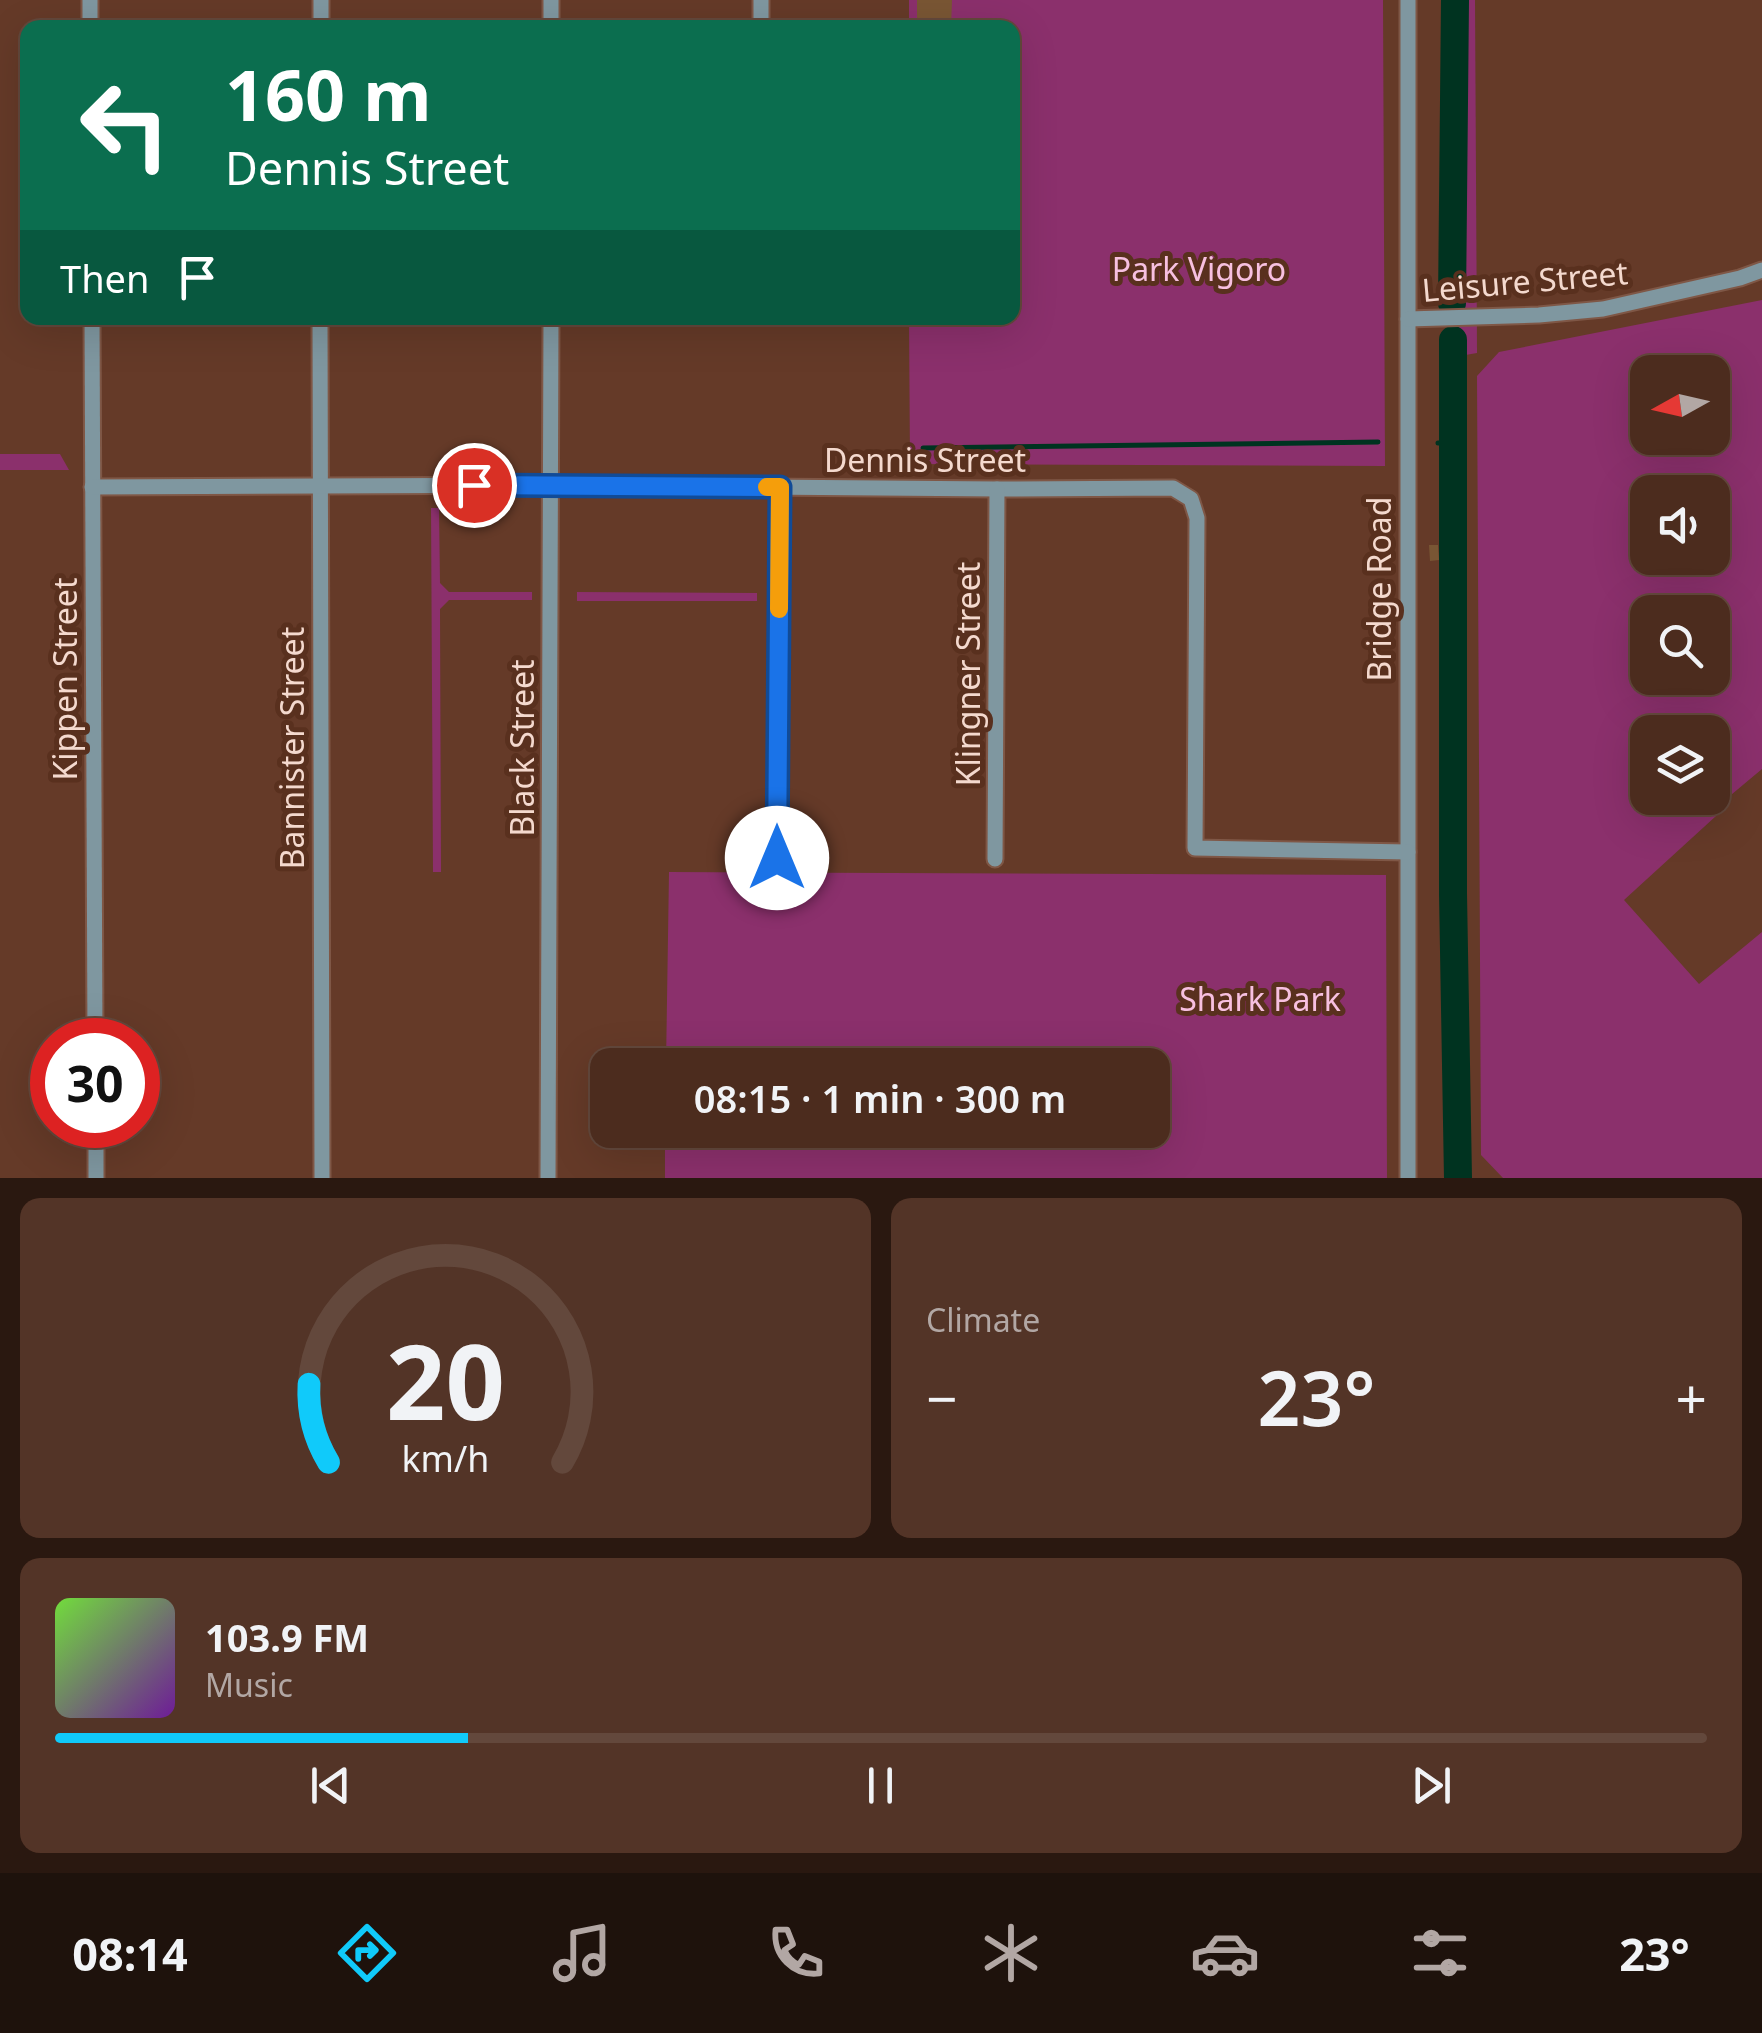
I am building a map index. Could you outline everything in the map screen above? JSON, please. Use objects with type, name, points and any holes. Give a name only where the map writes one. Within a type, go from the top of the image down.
[{"type":"street","name":"Bridge Road","points":[[1408,0],[1408,1178]]},
{"type":"street","name":"Leisure Street","points":[[1408,319],[1603,309],[1762,270]]},
{"type":"street","name":"Kippen Street","points":[[92,325],[95,1018]]},
{"type":"street","name":"Bannister Street","points":[[320,325],[322,1178]]},
{"type":"street","name":"Black Street","points":[[548,1178],[552,325]]},
{"type":"street","name":"Dennis Street","points":[[92,487],[1173,488],[1191,500],[1197,518],[1194,848],[1408,852]]},
{"type":"street","points":[[777,858],[780,487]]},
{"type":"street","name":"Klingner Street","points":[[995,858],[997,489]]},
{"type":"street","points":[[96,1148],[96,1178]]},
{"type":"green space","name":"Park Vigoro","points":[[909,0],[1383,0],[1385,466],[910,464],[909,325],[1020,325],[1020,20],[909,20]]},
{"type":"green space","points":[[1453,0],[1475,0],[1477,353],[1454,357]]},
{"type":"green space","points":[[1762,300],[1762,769],[1730,796],[1730,715],[1630,715],[1630,815],[1716,815],[1624,900],[1699,984],[1762,932],[1762,1178],[1503,1178],[1481,1155],[1477,376],[1499,352]]},
{"type":"green space","points":[[0,454],[60,454],[69,470],[0,470]]},
{"type":"green space","points":[[431,508],[439,508],[440,583],[449,592],[532,592],[532,600],[449,600],[440,609],[441,872],[433,872]]},
{"type":"green space","points":[[577,592],[757,593],[757,601],[577,601]]},
{"type":"green space","name":"Shark Park","points":[[669,872],[1386,875],[1387,1178],[665,1178],[665,1148],[1170,1148],[1170,1048],[666,1048]]},
{"type":"building","points":[[917,0],[952,0],[951,20],[917,18]]},
{"type":"building","points":[[1429,545],[1438,545],[1439,560],[1430,561]]},
{"type":"waterway","points":[[1452,303],[1455,0]]},
{"type":"waterway","points":[[1453,340],[1453,894],[1458,1178]]},
{"type":"waterway","points":[[923,448],[1378,442]]},
{"type":"waterway","points":[[1438,443],[1453,443]]},
{"type":"slow traffic","points":[[767,487],[780,487],[779,609]]},
{"type":"route","points":[[474,485],[780,487],[777,858]]}]
